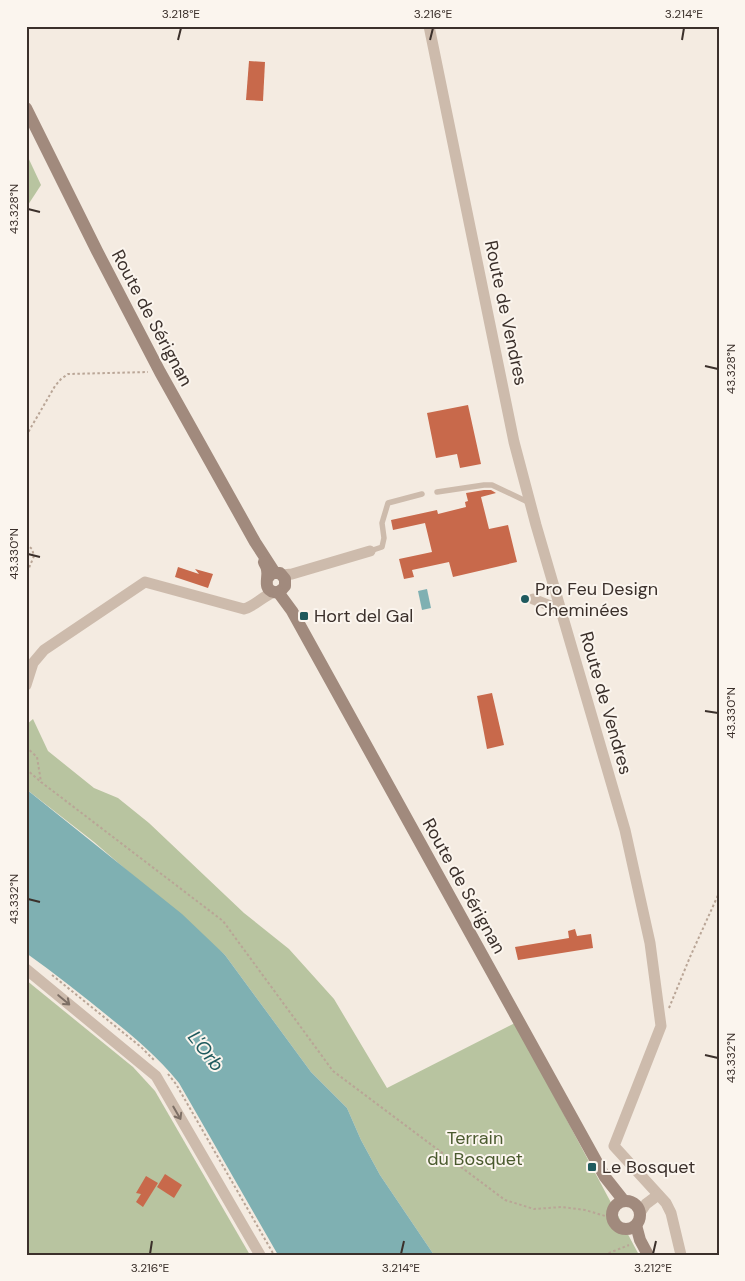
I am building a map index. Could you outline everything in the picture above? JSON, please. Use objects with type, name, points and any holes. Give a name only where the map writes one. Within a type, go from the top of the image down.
[{"type":"main road","name":"Route de Sérignan","points":[[26,108],[160,372],[605,1177],[617,1209]]},
{"type":"main road","points":[[637,1215],[624,1230],[616,1226],[617,1209],[633,1203],[637,1215],[640,1240],[648,1255]]},
{"type":"street","name":"Route de Vendres","points":[[429,26],[514,442],[625,830],[650,943],[661,1026],[614,1146],[658,1195]]},
{"type":"street","points":[[26,685],[33,663],[44,650],[144,582],[244,608],[250,607],[277,584],[370,551]]},
{"type":"street","points":[[532,598],[561,610]]},
{"type":"street","points":[[26,968],[156,1076],[260,1255]]},
{"type":"street","points":[[637,1215],[658,1195],[666,1203],[671,1213],[681,1255]]},
{"type":"lane","points":[[436,492],[484,484],[492,485],[530,503]]},
{"type":"lane","points":[[370,551],[382,547],[384,538],[382,523],[388,503],[422,494]]},
{"type":"path","points":[[26,436],[55,386],[68,374],[160,372]]},
{"type":"path","points":[[26,544],[32,549],[34,556],[26,575]]},
{"type":"path","points":[[26,747],[38,757],[41,782]]},
{"type":"path","points":[[26,770],[223,921],[334,1071],[505,1200],[534,1209],[562,1207],[585,1210],[617,1209]]},
{"type":"path","points":[[661,1026],[719,893]]},
{"type":"path","points":[[604,1255],[640,1240]]},
{"type":"green space","points":[[26,153],[41,185],[26,208]]},
{"type":"green space","name":"Terrain du Bosquet","points":[[33,719],[48,751],[94,788],[118,798],[149,823],[244,913],[289,949],[334,999],[387,1088],[515,1023],[639,1255],[434,1255],[380,1175],[361,1140],[347,1108],[311,1072],[225,955],[94,842],[26,789],[26,725]]},
{"type":"green space","points":[[26,980],[133,1067],[155,1091],[250,1255],[26,1255]]},
{"type":"water","points":[[427,589],[431,608],[422,610],[418,591]]},
{"type":"water","name":"L'Orb","points":[[26,789],[182,914],[225,955],[311,1072],[347,1108],[361,1140],[380,1175],[434,1255],[278,1255],[179,1083],[128,1032],[26,953]]},
{"type":"building","points":[[249,61],[265,62],[263,101],[246,100]]},
{"type":"building","points":[[468,405],[481,464],[460,468],[457,454],[436,458],[427,413]]},
{"type":"building","points":[[491,490],[496,493],[481,497],[489,529],[508,525],[517,562],[453,577],[449,562],[412,570],[414,577],[404,579],[399,559],[432,552],[425,523],[393,530],[391,520],[437,510],[438,514],[466,507],[465,502],[468,501],[466,493]]},
{"type":"building","points":[[178,567],[199,574],[195,569],[213,574],[208,588],[175,577]]},
{"type":"building","points":[[492,693],[504,745],[487,749],[477,696]]},
{"type":"building","points":[[575,929],[577,936],[591,934],[593,948],[518,960],[515,947],[569,938],[568,931]]},
{"type":"building","points":[[165,1174],[182,1185],[174,1198],[157,1187]]},
{"type":"building","points":[[146,1176],[158,1183],[143,1207],[136,1202],[141,1194],[136,1193]]},
{"type":"place","name":"Pro Feu Design Cheminées","points":[[525,599]]},
{"type":"place","name":"Hort del Gal","points":[[304,616]]},
{"type":"place","name":"Le Bosquet","points":[[592,1167]]}]
